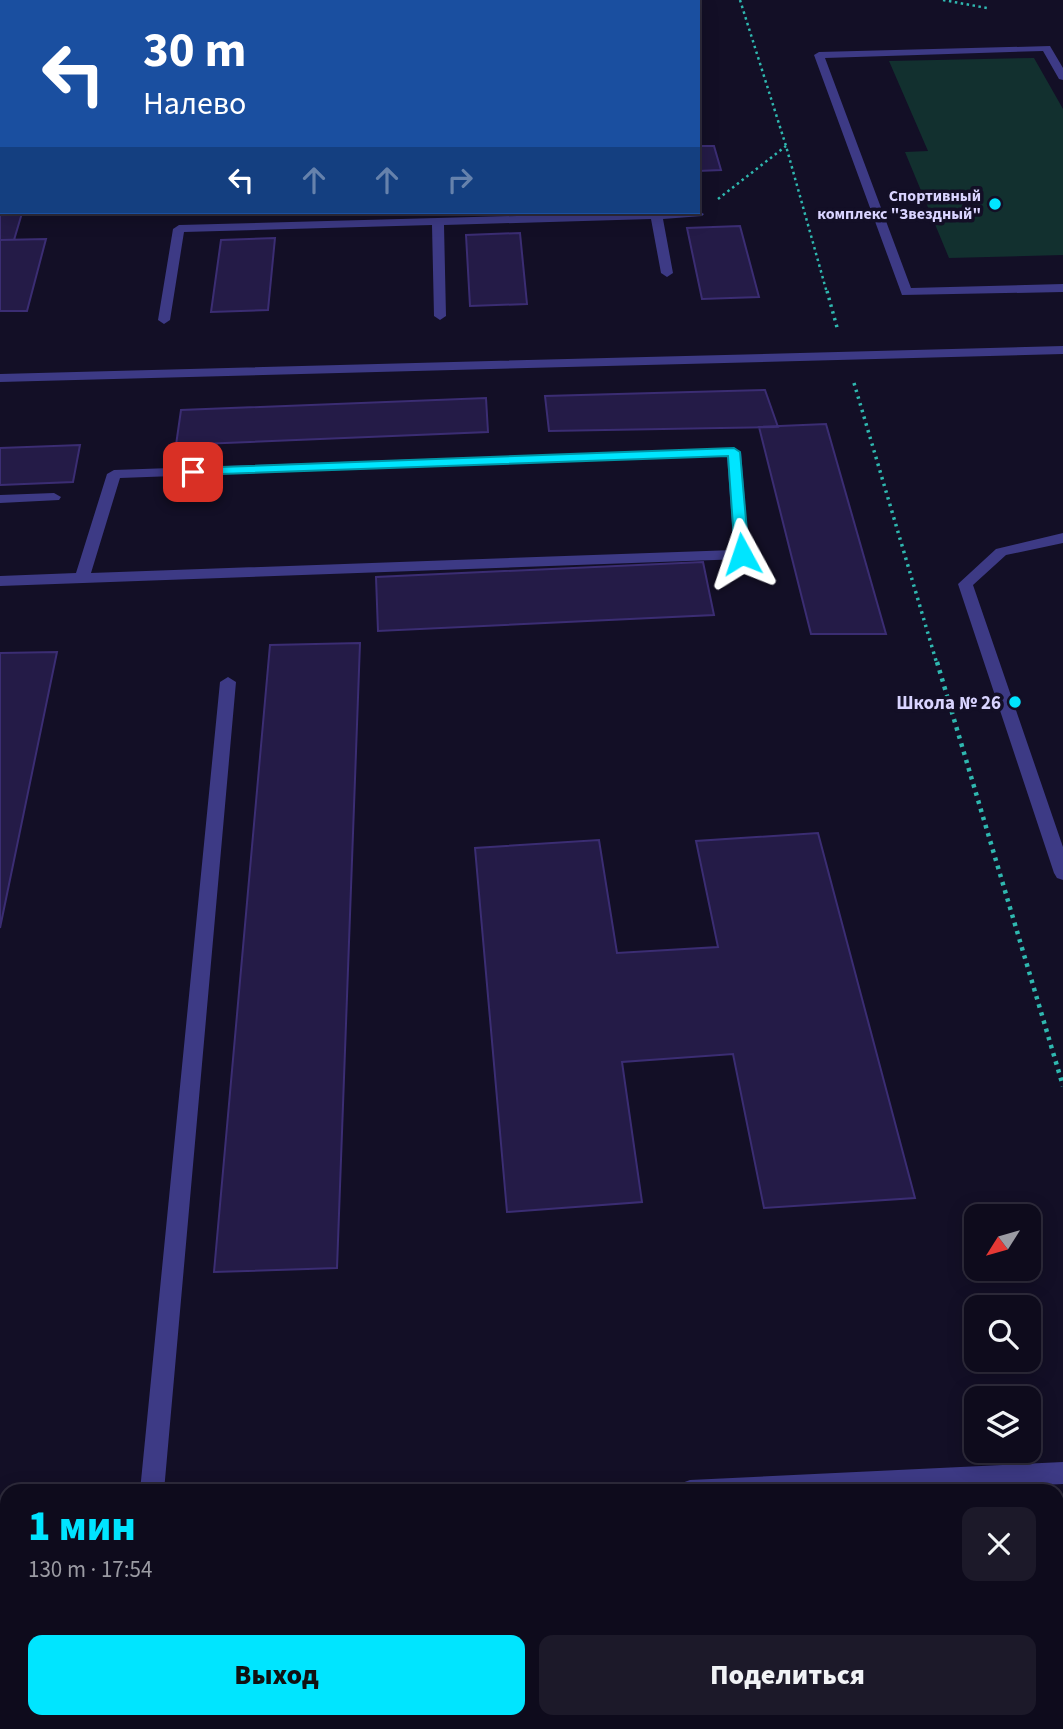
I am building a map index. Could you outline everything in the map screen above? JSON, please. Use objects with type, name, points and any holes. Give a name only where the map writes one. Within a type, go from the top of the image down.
[{"type":"street","points":[[1063,77],[1046,48],[819,55],[906,292],[1063,288]]},
{"type":"street","points":[[250,227],[251,214]]},
{"type":"street","points":[[164,320],[179,229],[698,214]]},
{"type":"street","points":[[656,215],[667,273]]},
{"type":"street","points":[[438,222],[440,316]]},
{"type":"street","points":[[0,378],[1063,350]]},
{"type":"street","points":[[0,581],[82,579],[742,554],[734,452],[114,474],[82,579]]},
{"type":"street","points":[[0,499],[54,497]]},
{"type":"street","points":[[1063,538],[1001,552],[965,584],[1063,873]]},
{"type":"street","points":[[153,1484],[228,682]]},
{"type":"street","points":[[835,1484],[1063,1473]]},
{"type":"path","points":[[740,0],[786,146],[845,355],[1063,1086]]},
{"type":"path","points":[[943,0],[987,8]]},
{"type":"path","points":[[700,212],[786,146]]},
{"type":"green space","name":"Спортивный комплекс \"Звездный\"","points":[[1034,58],[1063,109],[1063,255],[949,258],[905,152],[928,151],[889,61]]},
{"type":"building","points":[[700,146],[714,146],[721,170],[700,171]]},
{"type":"building","points":[[0,214],[22,214],[14,240],[0,240]]},
{"type":"building","points":[[740,226],[759,297],[702,299],[687,228]]},
{"type":"building","points":[[520,233],[527,304],[470,306],[466,235]]},
{"type":"building","points":[[275,238],[268,310],[211,312],[221,240]]},
{"type":"building","points":[[46,239],[27,311],[0,311],[0,240]]},
{"type":"building","points":[[765,390],[778,427],[549,431],[545,396]]},
{"type":"building","points":[[486,398],[488,432],[176,445],[181,410]]},
{"type":"building","points":[[826,424],[886,634],[811,634],[759,427]]},
{"type":"building","points":[[80,445],[73,482],[0,485],[0,448]]},
{"type":"building","points":[[703,562],[714,615],[378,631],[376,577]]},
{"type":"building","points":[[360,643],[337,1268],[214,1272],[270,645]]},
{"type":"building","points":[[57,652],[0,928],[0,653]]},
{"type":"building","points":[[818,833],[915,1198],[764,1208],[733,1054],[622,1062],[642,1202],[507,1212],[475,848],[599,840],[617,953],[718,947],[696,841]]},
{"type":"place","name":"Спортивный комплекс \"Звездный\"","points":[[995,204]]},
{"type":"place","name":"Школа № 26","points":[[1015,702]]},
{"type":"route","points":[[193,472],[734,452],[742,554]]}]
